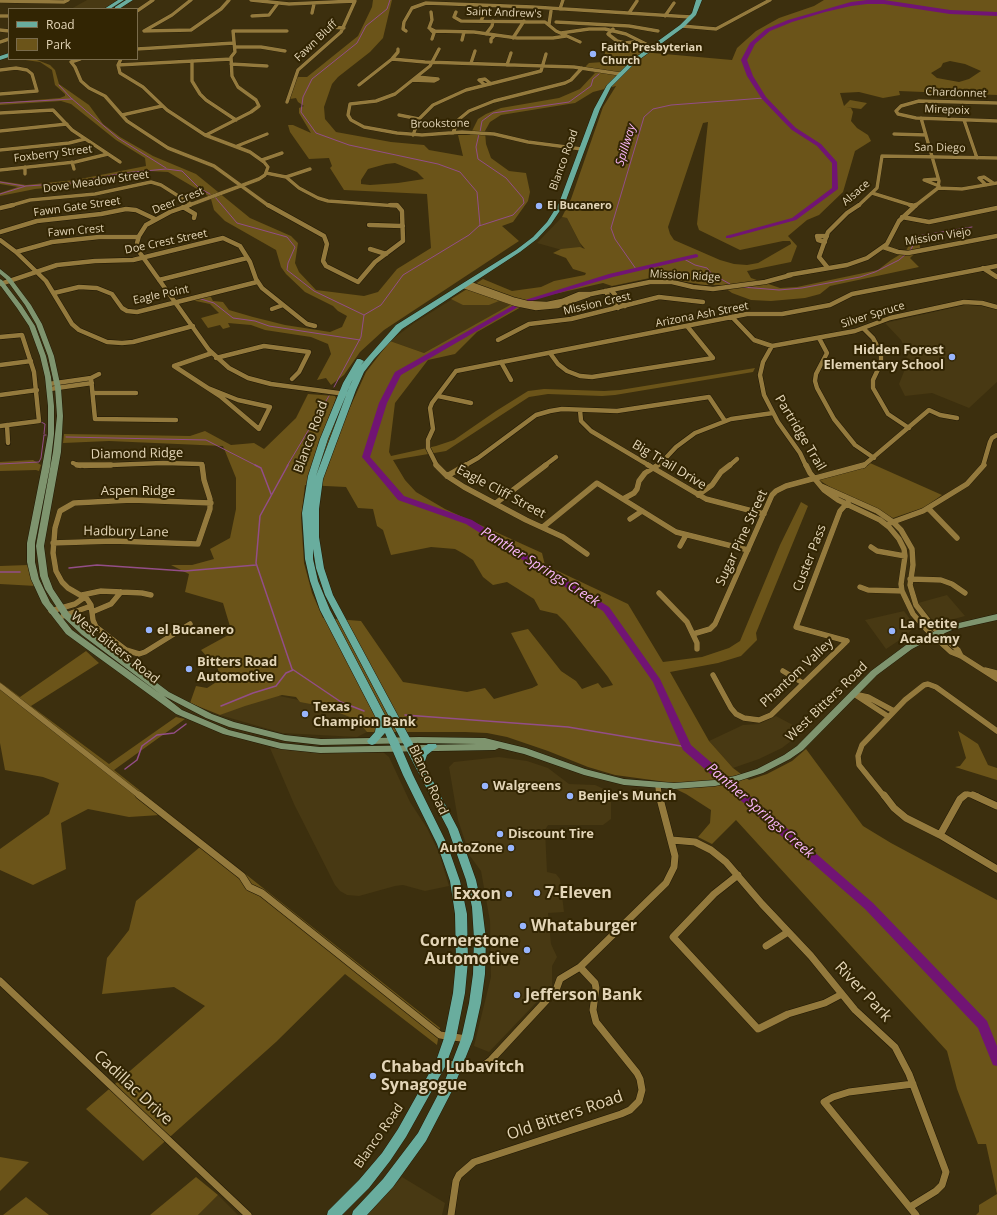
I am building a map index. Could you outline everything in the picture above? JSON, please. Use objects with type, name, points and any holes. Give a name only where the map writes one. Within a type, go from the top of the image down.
[{"type":"main road","points":[[108,8],[121,0]]},
{"type":"main road","points":[[118,8],[130,0]]},
{"type":"main road","name":"Blanco Road","points":[[358,1215],[391,1179],[422,1137],[450,1085],[467,1039],[475,1003],[478,981],[480,939],[477,908],[468,870],[454,829],[329,595],[320,568],[315,537],[315,509],[312,476],[324,439],[347,392],[353,372],[368,352],[382,338],[389,335],[518,251],[535,238],[549,223],[562,203],[600,101],[619,75],[654,46],[682,26],[691,17],[698,7],[699,0]]},
{"type":"main road","name":"West Bitters Road","points":[[0,271],[9,280],[40,324],[46,339],[58,386],[60,416],[33,527],[31,543],[31,562],[35,579],[51,611],[57,619],[69,632],[144,683],[209,716],[259,733],[285,738],[321,742],[372,741],[395,744]]},
{"type":"main road","name":"West Bitters Road","points":[[1,282],[32,326],[43,356],[49,387],[52,453],[40,546],[40,561],[49,589],[60,608],[84,633],[179,712],[196,721],[226,732],[282,746],[320,750],[395,744],[485,741],[546,757],[603,778],[624,782],[658,786],[715,783],[747,775],[771,766],[800,748],[854,694],[893,658],[909,647],[936,634],[997,617]]},
{"type":"main road","name":"Blanco Road","points":[[313,493],[306,519],[309,559],[314,581],[325,610],[395,744],[442,844],[458,895],[462,937],[459,993],[450,1038],[440,1063],[402,1134],[364,1184],[332,1215]]},
{"type":"main road","points":[[31,562],[40,561]]},
{"type":"main road","points":[[345,650],[357,647]]},
{"type":"main road","points":[[372,741],[380,733],[382,720]]},
{"type":"main road","name":"West Bitters Road","points":[[408,744],[432,747],[506,747]]},
{"type":"main road","points":[[419,764],[423,752],[432,747]]},
{"type":"main road","points":[[452,872],[468,870]]},
{"type":"main road","points":[[376,1170],[391,1179]]},
{"type":"street","points":[[0,2],[64,2],[68,0]]},
{"type":"street","points":[[138,10],[153,0]]},
{"type":"street","points":[[191,0],[172,15],[144,31],[191,30],[221,10],[229,0]]},
{"type":"street","name":"Fawn Bluff","points":[[251,0],[278,3],[314,4],[355,1],[344,28],[298,70],[287,102]]},
{"type":"street","points":[[454,4],[456,0]]},
{"type":"street","points":[[489,6],[492,0]]},
{"type":"street","points":[[526,7],[527,0]]},
{"type":"street","points":[[560,9],[563,0]]},
{"type":"street","points":[[682,26],[716,29],[770,0]]},
{"type":"street","points":[[629,14],[637,1]]},
{"type":"street","points":[[665,16],[674,2]]},
{"type":"street","points":[[252,16],[269,15],[278,3]]},
{"type":"street","points":[[406,31],[403,28],[404,22],[414,6],[426,3],[526,7],[691,17]]},
{"type":"street","points":[[312,13],[314,4]]},
{"type":"street","points":[[549,24],[551,11]]},
{"type":"street","points":[[431,12],[432,20],[429,27],[434,34],[432,39]]},
{"type":"street","name":"Saint Andrew's","points":[[456,12],[454,16],[455,18],[464,21],[515,19],[549,24],[554,30],[580,42]]},
{"type":"street","points":[[481,21],[484,14]]},
{"type":"street","points":[[457,32],[464,21]]},
{"type":"street","points":[[486,34],[492,26],[493,21]]},
{"type":"street","points":[[513,38],[524,21]]},
{"type":"street","points":[[556,22],[633,26],[658,31]]},
{"type":"street","points":[[586,24],[589,29]]},
{"type":"street","points":[[619,25],[608,34],[617,41],[624,43],[633,42]]},
{"type":"street","points":[[328,27],[344,28]]},
{"type":"street","points":[[561,34],[589,29],[612,30],[639,37],[654,46]]},
{"type":"street","points":[[431,30],[474,32],[513,38],[553,38],[566,36]]},
{"type":"street","points":[[612,30],[626,34],[654,46]]},
{"type":"street","points":[[206,135],[255,110],[259,105],[256,100],[243,91],[234,82],[231,64],[231,59],[235,52],[233,31],[286,31]]},
{"type":"street","points":[[462,40],[464,32]]},
{"type":"street","points":[[491,42],[491,39],[495,35]]},
{"type":"street","points":[[526,43],[527,38]]},
{"type":"street","points":[[138,49],[234,45],[285,51]]},
{"type":"street","points":[[358,85],[393,58],[398,52],[398,49]]},
{"type":"street","points":[[413,80],[433,62],[439,50]]},
{"type":"street","points":[[471,64],[475,51]]},
{"type":"street","points":[[507,65],[511,53]]},
{"type":"street","points":[[413,135],[419,119],[428,109],[444,97],[539,72],[544,67],[546,54]]},
{"type":"street","points":[[393,58],[449,63],[581,69],[619,75]]},
{"type":"street","points":[[118,66],[231,59]]},
{"type":"street","points":[[77,60],[71,62],[81,81],[89,88],[103,95],[127,121],[176,152],[214,166],[263,202],[324,236],[327,243],[323,257],[324,262],[334,270],[358,282],[375,262],[403,241],[401,208],[392,204],[331,202],[322,200],[299,188],[286,177],[266,173],[267,166],[262,160],[250,152],[206,135],[167,110],[139,84],[122,75],[118,70],[120,60]]},
{"type":"street","points":[[192,61],[192,81],[200,94],[206,100],[236,120]]},
{"type":"street","points":[[231,64],[267,66]]},
{"type":"street","points":[[0,70],[16,68],[27,70],[32,74],[37,91],[0,94]]},
{"type":"street","points":[[453,133],[458,120],[469,111],[488,103],[565,83],[571,80],[581,69]]},
{"type":"street","points":[[413,80],[434,81],[438,79],[417,77]]},
{"type":"street","points":[[485,85],[478,80],[485,79],[492,84]]},
{"type":"street","name":"Brookstone","points":[[413,80],[397,94],[376,101],[350,104],[349,117],[352,121],[359,125],[413,135],[453,133],[499,134],[524,142],[583,148]]},
{"type":"street","points":[[139,84],[145,81]]},
{"type":"street","name":"Chardonnet","points":[[896,113],[900,106],[919,101],[997,103]]},
{"type":"street","points":[[122,115],[162,106]]},
{"type":"street","points":[[0,113],[49,110],[57,113],[72,130],[120,162]]},
{"type":"street","name":"Mirepoix","points":[[896,113],[921,118],[997,121]]},
{"type":"street","points":[[399,115],[419,119]]},
{"type":"street","points":[[921,118],[933,157],[938,179],[938,187]]},
{"type":"street","points":[[964,120],[977,158]]},
{"type":"street","points":[[0,131],[67,124]]},
{"type":"street","points":[[237,146],[267,134]]},
{"type":"street","points":[[894,134],[926,135]]},
{"type":"street","points":[[0,150],[69,143],[86,139]]},
{"type":"street","points":[[262,160],[282,153]]},
{"type":"street","name":"Foxberry Street","points":[[0,170],[72,162],[108,154]]},
{"type":"street","name":"San Diego","points":[[882,156],[997,158]]},
{"type":"street","name":"Alsace","points":[[828,268],[819,257],[824,242],[831,228],[872,193],[878,186],[882,156]]},
{"type":"street","points":[[72,162],[74,170]]},
{"type":"street","points":[[25,167],[25,174]]},
{"type":"street","points":[[286,177],[310,169]]},
{"type":"street","name":"Deer Crest","points":[[138,237],[143,229],[155,219],[241,186],[259,178],[266,173]]},
{"type":"street","points":[[986,185],[979,178],[984,177],[995,183]]},
{"type":"street","points":[[938,179],[924,180],[938,187],[962,189],[995,183]]},
{"type":"street","name":"Dove Meadow Street","points":[[0,208],[30,200],[95,194],[150,182],[161,185],[191,204]]},
{"type":"street","name":"Mission Ridge","points":[[466,284],[516,304],[536,308],[558,306],[605,291],[656,282],[672,282],[704,288],[731,287],[828,268],[857,262],[883,247],[889,241],[902,217],[914,206],[933,193],[938,187]]},
{"type":"street","points":[[311,194],[316,192]]},
{"type":"street","points":[[872,193],[914,206]]},
{"type":"street","points":[[183,207],[195,214],[194,218]]},
{"type":"street","points":[[902,217],[929,222],[997,208]]},
{"type":"street","name":"Fawn Gate Street","points":[[0,232],[37,221],[101,214],[126,209],[136,210],[155,219]]},
{"type":"street","points":[[370,225],[403,226]]},
{"type":"street","name":"Alsace","points":[[824,242],[816,238],[819,236],[827,236]]},
{"type":"street","name":"Mission Viejo","points":[[883,247],[898,252],[908,253],[997,236]]},
{"type":"street","name":"Fawn Crest","points":[[16,252],[52,242],[99,237],[138,237]]},
{"type":"street","points":[[138,237],[138,246],[159,280],[212,353],[229,368],[248,378],[271,384],[347,392]]},
{"type":"street","name":"Doe Crest Street","points":[[1,282],[64,264],[129,260],[223,238],[236,243],[247,258],[258,282],[270,295],[308,324],[315,326]]},
{"type":"street","points":[[0,240],[16,252],[46,281],[75,327],[108,342],[133,342],[193,326]]},
{"type":"street","points":[[370,249],[386,254]]},
{"type":"street","points":[[159,280],[247,258]]},
{"type":"street","name":"Arizona Ash Street","points":[[456,371],[732,317],[754,314],[782,314],[830,305],[852,294],[997,266]]},
{"type":"street","points":[[983,268],[997,277]]},
{"type":"street","name":"Eagle Point","points":[[54,293],[79,287],[97,288],[108,291],[122,308],[132,312],[143,311],[258,282]]},
{"type":"street","points":[[611,290],[625,306]]},
{"type":"street","points":[[605,291],[618,308]]},
{"type":"street","name":"Mission Ridge","points":[[498,296],[537,304],[557,302],[579,294],[589,295]]},
{"type":"street","name":"Mission Crest","points":[[498,340],[529,324],[561,321],[659,297],[703,302]]},
{"type":"street","points":[[567,299],[572,302]]},
{"type":"street","name":"Silver Spruce","points":[[772,346],[776,344],[799,342],[864,329],[900,315],[964,302],[978,302],[997,307]]},
{"type":"street","points":[[272,309],[283,305]]},
{"type":"street","points":[[732,317],[751,338],[760,344],[772,346]]},
{"type":"street","points":[[550,353],[562,368],[573,374],[588,377],[603,376],[712,358],[687,326]]},
{"type":"street","points":[[864,329],[873,338],[881,353],[881,363],[873,382],[873,388],[888,414],[909,428]]},
{"type":"street","points":[[0,331],[2,337],[22,335],[31,361],[37,390],[39,421],[0,426]]},
{"type":"street","points":[[819,338],[825,347],[827,354],[816,374],[815,381],[817,388],[834,419],[854,445],[874,458]]},
{"type":"street","points":[[216,358],[264,346],[309,352],[300,372],[292,379]]},
{"type":"street","name":"Partridge Trail","points":[[772,346],[763,362],[760,375],[764,395],[781,428],[800,453],[814,479],[824,490],[831,496],[877,511],[893,522],[909,543],[913,557],[910,592],[916,605],[936,634]]},
{"type":"street","points":[[208,388],[238,400],[270,407],[259,429],[231,405],[174,366],[212,353]]},
{"type":"street","points":[[0,365],[31,361]]},
{"type":"street","points":[[501,362],[511,380]]},
{"type":"street","name":"Eagle Cliff Street","points":[[456,371],[430,408],[433,429],[428,440],[428,448],[437,466],[447,476],[484,499],[563,537],[587,554]]},
{"type":"street","points":[[49,387],[92,381],[99,374]]},
{"type":"street","points":[[92,381],[95,419],[176,420]]},
{"type":"street","points":[[0,395],[37,390]]},
{"type":"street","points":[[93,393],[136,393]]},
{"type":"street","points":[[438,396],[471,403]]},
{"type":"street","points":[[447,476],[478,458],[536,415],[554,410],[607,412],[630,410],[709,396],[725,421]]},
{"type":"street","name":"Big Trail Drive","points":[[580,410],[580,418],[586,427],[698,495],[714,502],[764,514]]},
{"type":"street","name":"Sugar Pine Street","points":[[693,634],[710,629],[715,624],[764,514],[776,491],[786,486],[863,466],[929,410],[940,415],[957,418]]},
{"type":"street","points":[[623,499],[634,493],[645,473],[662,462],[685,440],[707,428],[725,421],[745,416],[773,413]]},
{"type":"street","points":[[7,425],[8,443]]},
{"type":"street","points":[[886,524],[928,508],[967,484],[976,476],[986,460],[990,442],[992,438],[997,435]]},
{"type":"street","points":[[496,504],[556,457]]},
{"type":"street","points":[[698,495],[712,485],[721,472],[737,459]]},
{"type":"street","name":"Diamond Ridge","points":[[73,463],[80,466],[163,463],[202,464],[202,474],[210,503]]},
{"type":"street","points":[[543,527],[597,483],[669,528],[686,535],[748,550]]},
{"type":"street","name":"Aspen Ridge","points":[[53,543],[58,516],[66,507],[82,502],[132,500],[210,503]]},
{"type":"street","name":"Partridge Trail","points":[[848,501],[886,524],[899,539],[904,549],[905,556],[901,584],[902,591],[913,614],[936,634]]},
{"type":"street","name":"Custer Pass","points":[[847,640],[796,627],[840,510],[848,501]]},
{"type":"street","name":"Hadbury Lane","points":[[53,543],[113,541],[198,544],[210,503]]},
{"type":"street","points":[[928,508],[957,538]]},
{"type":"street","points":[[630,519],[642,511]]},
{"type":"street","points":[[680,546],[686,535]]},
{"type":"street","points":[[53,543],[56,571],[68,588],[83,596],[91,609],[93,620],[100,631],[126,650],[139,654],[145,652],[190,624]]},
{"type":"street","points":[[871,547],[877,551],[905,556]]},
{"type":"street","points":[[905,563],[913,565]]},
{"type":"street","points":[[910,578],[941,580],[952,584],[964,593]]},
{"type":"street","points":[[860,587],[868,590],[902,591]]},
{"type":"street","points":[[57,619],[66,615],[76,607],[83,596],[97,591],[151,595]]},
{"type":"street","points":[[51,611],[60,608],[76,607],[91,609],[111,604],[121,592]]},
{"type":"street","points":[[659,593],[682,616],[693,634],[697,643],[697,649]]},
{"type":"street","points":[[936,634],[951,652],[961,656],[997,679]]},
{"type":"street","name":"Phantom Valley","points":[[713,675],[731,708],[736,714],[752,720],[759,720],[771,715],[847,640]]},
{"type":"street","points":[[983,670],[997,673]]},
{"type":"street","points":[[783,671],[803,683]]},
{"type":"street","points":[[997,731],[936,687],[928,684],[924,685],[905,700],[894,711],[862,745],[858,756],[859,764],[862,770],[896,811],[906,818],[940,834],[997,869]]},
{"type":"street","points":[[0,686],[242,876],[249,887],[268,898],[440,1035],[450,1038],[467,1039]]},
{"type":"street","points":[[854,694],[868,697],[894,711]]},
{"type":"street","points":[[854,694],[889,717]]},
{"type":"street","points":[[440,1063],[475,1068],[483,1066],[491,1060],[556,990],[560,979],[580,966],[666,883],[674,867],[676,856],[659,798],[658,786]]},
{"type":"street","points":[[940,834],[960,799],[967,794],[977,796],[997,806]]},
{"type":"street","name":"River Park","points":[[672,840],[695,842],[711,850],[726,862],[811,956],[856,1010],[895,1047],[913,1084],[946,1172],[942,1185],[936,1192],[910,1207]]},
{"type":"street","points":[[738,875],[714,894],[674,937],[758,1029],[788,1014],[825,1003],[842,994]]},
{"type":"street","points":[[766,946],[788,932]]},
{"type":"street","name":"Old Bitters Road","points":[[451,1215],[456,1180],[459,1175],[474,1162],[621,1114],[630,1110],[639,1101],[642,1090],[638,1073],[596,1022],[593,1010],[596,988],[595,983],[580,966]]},
{"type":"street","name":"Cadillac Drive","points":[[0,981],[248,1215]]},
{"type":"street","points":[[913,1084],[849,1092],[833,1097],[824,1102],[916,1215]]},
{"type":"shaded area","points":[[87,0],[118,0],[106,8],[73,8]]},
{"type":"shaded area","points":[[562,217],[567,218],[587,257],[537,243]]},
{"type":"shaded area","points":[[467,290],[511,305],[424,353],[390,341],[414,323]]},
{"type":"shaded area","name":"Hidden Forest Elementary School","points":[[965,305],[977,305],[997,309],[997,382],[969,408],[932,393],[905,396],[899,384],[907,364],[906,350],[901,340],[885,323]]},
{"type":"shaded area","points":[[947,595],[965,616],[936,624],[918,603]]},
{"type":"shaded area","name":"La Petite Academy","points":[[904,611],[915,626],[907,635],[886,649],[865,620]]},
{"type":"shaded area","points":[[270,694],[323,705],[364,721],[367,732],[357,737],[282,733],[220,715]]},
{"type":"shaded area","points":[[776,716],[804,731],[782,748],[759,759],[733,768],[709,741],[743,725],[759,724]]},
{"type":"shaded area","points":[[270,748],[329,753],[383,752],[389,757],[410,802],[427,828],[439,853],[449,886],[425,891],[403,885],[359,896],[347,895],[340,891],[335,885],[294,804]]},
{"type":"shaded area","points":[[499,757],[527,761],[548,768],[569,784],[595,785],[604,789],[611,798],[611,819],[603,825],[548,825],[545,830],[547,872],[556,874],[560,879],[564,912],[548,913],[551,944],[557,957],[552,966],[552,986],[489,1052],[474,1046],[491,977],[490,921],[481,871],[470,856],[458,820],[449,767],[454,762]]},
{"type":"shaded area","points":[[402,1177],[445,1203],[442,1215],[367,1215]]},
{"type":"shaded area","points":[[218,1195],[238,1215],[198,1215]]},
{"type":"green space","points":[[373,0],[392,0],[383,38],[370,52],[338,77],[332,84],[324,107],[325,119],[336,132],[391,142],[424,145],[429,150],[463,156],[458,135],[470,135],[478,119],[501,108],[559,98],[580,89],[595,73],[585,67],[589,63],[603,62],[606,48],[640,50],[653,53],[732,60],[737,48],[756,31],[779,18],[814,6],[824,0],[997,0],[997,95],[899,91],[900,95],[883,98],[859,92],[840,93],[844,106],[850,100],[867,103],[861,109],[846,107],[851,108],[853,112],[851,121],[857,128],[868,135],[871,141],[855,151],[843,192],[819,215],[807,220],[788,236],[797,246],[791,262],[747,271],[751,278],[780,288],[797,287],[878,270],[906,251],[914,235],[919,238],[920,248],[910,258],[919,267],[830,286],[820,294],[805,298],[771,301],[751,300],[732,293],[721,285],[705,285],[662,278],[650,278],[612,286],[603,283],[537,298],[477,332],[455,354],[428,360],[395,403],[389,452],[391,456],[436,446],[454,440],[528,391],[544,389],[604,391],[620,390],[755,368],[753,372],[615,395],[548,394],[529,397],[446,451],[393,460],[405,480],[416,492],[445,509],[542,553],[545,565],[628,604],[663,662],[702,657],[729,648],[740,641],[780,545],[801,502],[808,506],[756,633],[757,640],[741,656],[718,663],[670,672],[709,741],[733,768],[749,780],[767,774],[792,761],[806,749],[863,826],[891,843],[997,900],[997,1194],[986,1144],[978,1144],[957,1089],[947,1051],[736,820],[712,844],[698,837],[710,823],[711,810],[686,794],[659,781],[615,775],[588,767],[507,737],[487,733],[465,732],[367,732],[358,721],[350,717],[321,706],[300,702],[296,697],[282,695],[220,715],[190,703],[196,686],[207,688],[218,681],[218,669],[201,650],[232,633],[223,603],[185,592],[189,574],[171,565],[192,565],[214,559],[210,549],[230,538],[236,509],[236,478],[223,446],[109,441],[63,443],[64,434],[190,436],[205,431],[231,445],[254,443],[264,449],[296,418],[308,394],[335,396],[336,398],[327,422],[343,423],[366,372],[390,341],[424,353],[510,305],[499,301],[489,305],[463,305],[451,299],[483,279],[512,291],[541,287],[554,281],[585,275],[586,273],[573,269],[566,258],[553,253],[561,249],[580,247],[585,249],[580,243],[567,218],[562,217],[571,199],[603,107],[616,86],[593,92],[575,103],[501,115],[490,122],[485,131],[486,144],[491,158],[509,171],[526,173],[530,192],[528,201],[513,222],[502,226],[519,241],[384,330],[360,352],[344,375],[331,385],[326,378],[317,380],[331,354],[328,344],[311,337],[265,330],[251,325],[228,323],[230,327],[223,329],[220,325],[208,328],[201,318],[219,313],[210,304],[191,300],[210,295],[213,301],[223,302],[229,310],[285,325],[330,332],[342,327],[347,316],[333,306],[305,292],[286,274],[281,267],[276,250],[225,221],[214,210],[211,199],[207,195],[168,172],[149,171],[86,184],[35,189],[0,196],[0,193],[18,187],[0,184],[0,181],[26,185],[75,180],[146,166],[145,158],[116,140],[71,104],[61,101],[0,105],[0,103],[60,98],[65,96],[65,94],[55,85],[52,70],[40,62],[25,60],[37,60],[50,65],[55,70],[59,84],[89,105],[103,124],[120,137],[153,156],[196,174],[250,218],[291,236],[298,243],[295,263],[299,272],[316,290],[364,296],[378,292],[397,269],[431,248],[427,194],[344,190],[330,168],[332,166],[329,158],[309,159],[290,132],[288,125],[293,125],[311,133],[299,113],[299,108],[304,106],[298,102],[296,98],[290,99],[296,77],[307,77],[358,36],[372,7]],"holes":[[[950,61],[965,64],[981,71],[969,79],[959,82],[937,78],[931,73],[941,67],[943,63]],[[708,122],[697,224],[699,230],[740,250],[783,241],[790,241],[791,244],[758,263],[747,265],[734,264],[720,260],[674,240],[670,234],[668,227],[703,123]],[[395,163],[417,172],[424,179],[398,183],[370,185],[361,184],[361,180],[368,169]],[[305,485],[346,487],[358,508],[373,509],[377,526],[383,530],[391,555],[431,547],[455,549],[473,560],[483,577],[493,585],[507,582],[534,599],[540,610],[557,614],[565,622],[613,685],[602,688],[598,683],[582,689],[576,681],[561,671],[528,629],[511,633],[538,685],[532,688],[494,699],[485,688],[467,692],[403,682],[361,621],[323,618],[312,593],[304,563],[301,518]]]},
{"type":"green space","points":[[33,460],[41,465],[39,471],[0,471],[0,462]]},
{"type":"green space","points":[[870,463],[942,495],[925,507],[893,518],[838,492],[819,480],[864,467]]},
{"type":"green space","points":[[28,565],[36,586],[0,584],[0,566]]},
{"type":"green space","points":[[86,651],[99,663],[31,706],[109,764],[176,717],[185,719],[114,770],[440,1028],[437,1045],[345,974],[276,1042],[143,1161],[86,1109],[205,1006],[174,987],[102,994],[107,958],[129,930],[136,901],[200,847],[160,815],[129,817],[88,809],[61,823],[66,869],[33,885],[0,870],[0,849],[49,814],[59,783],[43,777],[5,770],[0,743],[0,682],[20,697]]},
{"type":"green space","points":[[958,731],[978,744],[988,765],[997,768],[997,780],[955,767],[960,766],[966,758]]},
{"type":"green space","points":[[0,1157],[29,1162],[0,1191]]},
{"type":"green space","points":[[196,1177],[218,1195],[198,1215],[150,1215]]},
{"type":"green space","points":[[997,1194],[997,1215],[976,1215],[979,1212],[979,1205]]},
{"type":"green space","points":[[26,1197],[49,1215],[3,1215]]},
{"type":"waterway","points":[[364,315],[381,305],[403,275],[469,235],[480,225],[477,192],[460,172],[438,164],[349,145],[316,133],[301,112],[303,97],[312,79],[357,43],[366,26],[387,9],[390,0]]},
{"type":"waterway","name":"Panther Springs Creek","points":[[728,237],[794,219],[835,189],[835,163],[819,145],[794,129],[785,120],[764,98],[750,76],[744,60],[753,43],[768,30],[790,21],[823,11],[851,4],[867,2],[884,2],[950,12],[997,14]]},
{"type":"waterway","points":[[480,132],[482,121],[493,113],[569,102],[591,86],[593,79],[599,74]]},
{"type":"waterway","points":[[59,85],[71,98],[118,138],[166,168]]},
{"type":"waterway","name":"Spillway","points":[[636,269],[615,239],[611,228],[644,117],[653,109],[671,105],[764,98]]},
{"type":"waterway","points":[[0,103],[72,99]]},
{"type":"waterway","points":[[479,134],[476,147],[478,159],[506,178],[523,198],[524,203],[513,215],[479,226]]},
{"type":"waterway","points":[[0,194],[26,186],[72,183],[123,173],[166,169],[182,171],[199,188],[210,194]]},
{"type":"waterway","points":[[0,182],[24,186]]},
{"type":"waterway","points":[[215,197],[237,223],[287,237],[295,247],[288,263],[287,270],[314,291],[364,315]]},
{"type":"waterway","points":[[910,251],[918,236],[972,227]]},
{"type":"waterway","points":[[742,287],[779,290],[802,288],[860,277],[875,272],[899,260],[906,254]]},
{"type":"waterway","name":"Panther Springs Creek","points":[[525,301],[611,275],[696,256]]},
{"type":"waterway","points":[[684,259],[695,265],[707,268],[712,274],[730,284]]},
{"type":"waterway","points":[[201,299],[214,303],[233,318],[255,321],[269,326],[359,340]]},
{"type":"waterway","name":"Panther Springs Creek","points":[[516,306],[398,374],[383,403],[366,457],[401,498],[469,522],[606,609],[657,681],[687,747],[869,906],[983,1025],[997,1061]]},
{"type":"waterway","points":[[359,340],[364,315]]},
{"type":"waterway","points":[[334,387],[359,340]]},
{"type":"waterway","points":[[287,466],[329,396]]},
{"type":"waterway","points":[[41,422],[45,424],[44,434]]},
{"type":"waterway","points":[[0,464],[39,462],[41,458],[44,435],[46,435]]},
{"type":"waterway","points":[[66,437],[206,440],[257,466]]},
{"type":"waterway","points":[[288,465],[260,516],[256,563],[292,669],[341,702],[364,711]]},
{"type":"waterway","points":[[257,466],[261,468],[271,494]]},
{"type":"waterway","points":[[69,568],[97,565],[185,571],[256,565]]},
{"type":"waterway","points":[[0,572],[20,572]]},
{"type":"waterway","points":[[221,706],[253,693],[276,686],[286,673],[293,670]]},
{"type":"waterway","points":[[405,715],[568,727],[687,747]]},
{"type":"waterway","points":[[125,769],[137,760],[142,746],[157,735],[174,733],[186,724]]},
{"type":"place","name":"Faith Presbyterian Church","points":[[593,54]]},
{"type":"place","name":"El Bucanero","points":[[539,206]]},
{"type":"place","name":"Hidden Forest Elementary School","points":[[952,357]]},
{"type":"place","name":"el Bucanero","points":[[149,630]]},
{"type":"place","name":"La Petite Academy","points":[[892,631]]},
{"type":"place","name":"Bitters Road Automotive","points":[[189,669]]},
{"type":"place","name":"Texas Champion Bank","points":[[305,714]]},
{"type":"place","name":"Walgreens","points":[[485,786]]},
{"type":"place","name":"Benjie's Munch","points":[[570,796]]},
{"type":"place","name":"Discount Tire","points":[[500,834]]},
{"type":"place","name":"AutoZone","points":[[511,848]]},
{"type":"place","name":"7-Eleven","points":[[537,893]]},
{"type":"place","name":"Exxon","points":[[509,894]]},
{"type":"place","name":"Whataburger","points":[[523,926]]},
{"type":"place","name":"Cornerstone Automotive","points":[[527,950]]},
{"type":"place","name":"Jefferson Bank","points":[[517,995]]},
{"type":"place","name":"Chabad Lubavitch Synagogue","points":[[373,1076]]}]
